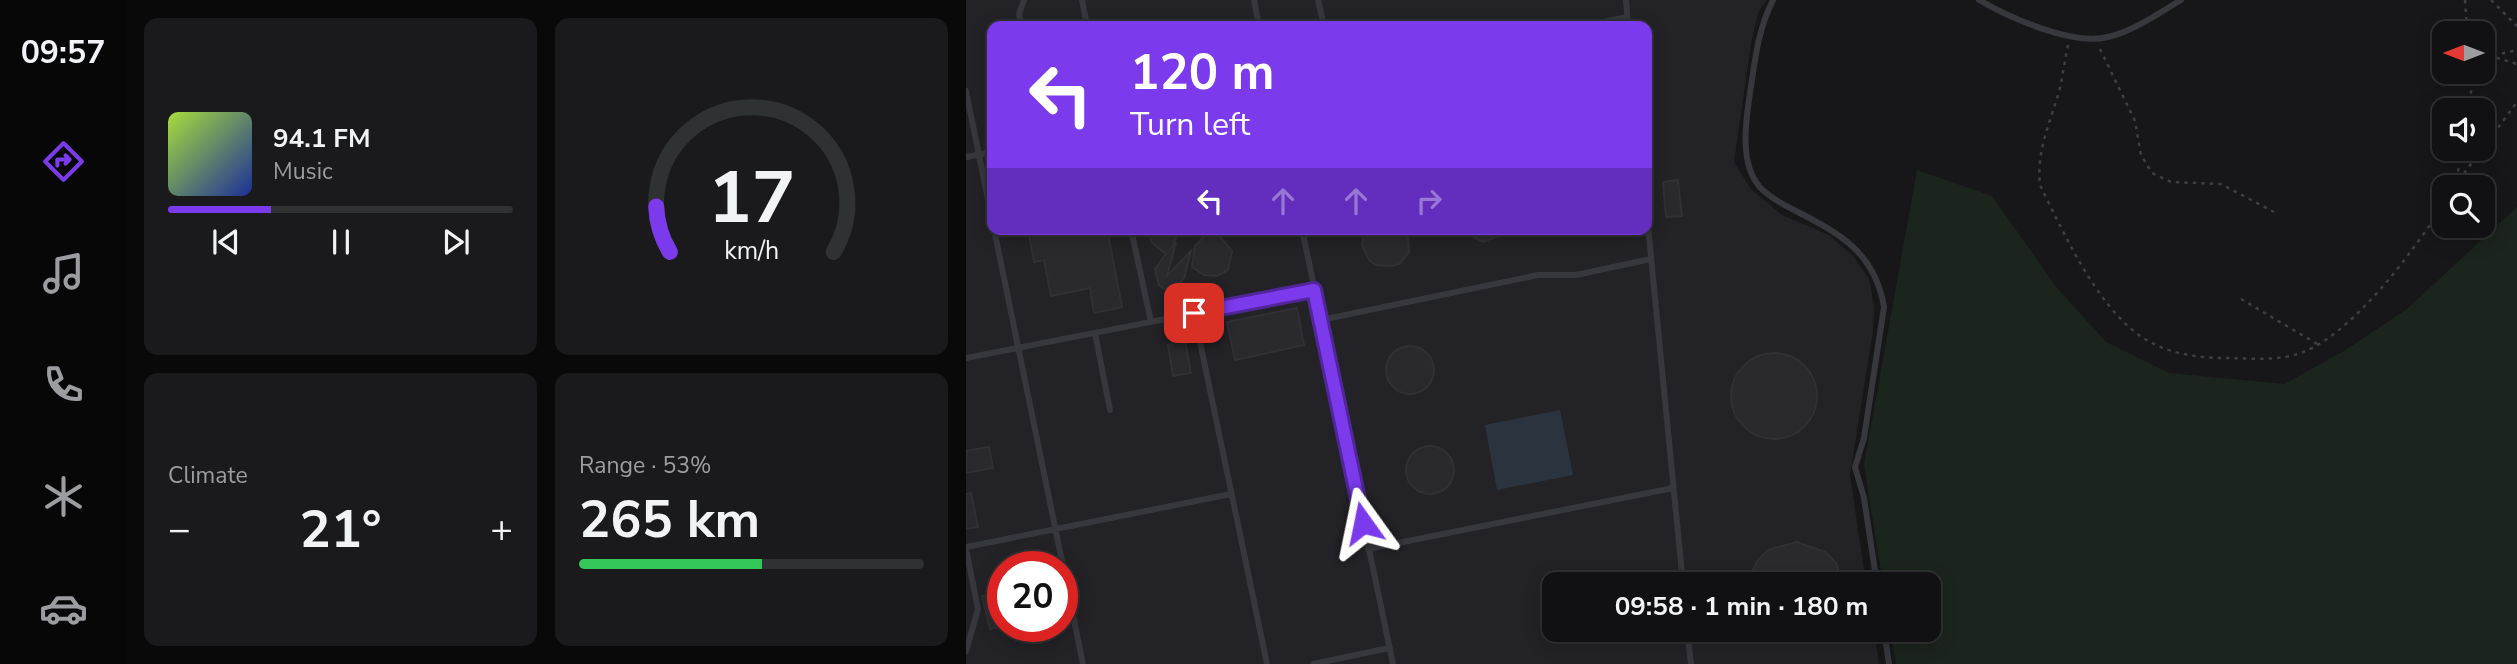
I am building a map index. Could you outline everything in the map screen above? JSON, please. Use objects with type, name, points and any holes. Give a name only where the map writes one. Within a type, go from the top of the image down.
[{"type":"lane","points":[[1021,21],[1019,11],[1024,0]]},
{"type":"lane","points":[[1082,0],[1086,21]]},
{"type":"lane","points":[[1254,0],[1258,21]]},
{"type":"lane","points":[[1318,0],[1323,21]]},
{"type":"lane","points":[[1626,0],[1627,21]]},
{"type":"lane","points":[[1773,0],[1762,22],[1744,141],[1756,182],[1779,202],[1848,241],[1864,256],[1880,286],[1884,307],[1864,438],[1855,467],[1864,498],[1875,572]]},
{"type":"lane","points":[[1979,0],[2069,37],[2096,40],[2112,36],[2181,0]]},
{"type":"lane","points":[[1612,21],[1627,18]]},
{"type":"lane","points":[[966,90],[987,194]]},
{"type":"lane","points":[[966,158],[987,153]]},
{"type":"lane","points":[[995,235],[1083,664]]},
{"type":"lane","points":[[1132,235],[1151,322]]},
{"type":"lane","points":[[1302,235],[1393,664]]},
{"type":"lane","points":[[1649,235],[1682,572]]},
{"type":"lane","points":[[1321,320],[1538,275],[1576,275],[1651,259]]},
{"type":"lane","points":[[966,358],[1314,290]]},
{"type":"lane","points":[[1194,313],[1267,664]]},
{"type":"lane","points":[[1095,333],[1110,410]]},
{"type":"lane","points":[[1368,549],[1673,488]]},
{"type":"lane","points":[[966,651],[978,609],[966,548],[1231,494]]},
{"type":"lane","points":[[1688,642],[1691,664]]},
{"type":"lane","points":[[1886,642],[1889,664]]},
{"type":"lane","points":[[1313,664],[1389,648]]},
{"type":"path","points":[[2465,0],[2466,21]]},
{"type":"path","points":[[2491,0],[2517,26]]},
{"type":"path","points":[[2069,37],[2060,87],[2043,140],[2038,167],[2040,185],[2107,304],[2138,335],[2168,351],[2213,358],[2259,359],[2293,356],[2319,345],[2358,312],[2393,272],[2432,220]]},
{"type":"path","points":[[2096,40],[2136,121],[2141,155],[2152,173],[2171,182],[2221,184],[2274,212]]},
{"type":"path","points":[[2496,56],[2517,50]]},
{"type":"path","points":[[2496,58],[2517,64]]},
{"type":"path","points":[[2495,132],[2517,102]]},
{"type":"path","points":[[2241,299],[2319,345]]},
{"type":"shaded area","points":[[966,0],[1767,0],[1758,13],[1751,44],[1734,162],[1751,189],[1782,215],[1829,235],[1853,256],[1869,279],[1874,306],[1873,331],[1850,475],[1864,572],[1542,572],[1542,642],[1876,642],[1879,664],[966,664]]},
{"type":"shaded area","points":[[1917,170],[1992,196],[2057,288],[2106,342],[2169,373],[2284,384],[2344,351],[2407,309],[2484,238],[2495,238],[2495,227],[2517,207],[2517,664],[1896,664],[1892,642],[1941,642],[1941,572],[1881,572],[1864,465]]},
{"type":"shaded area","points":[[1560,410],[1573,475],[1497,490],[1485,425]]},
{"type":"building","points":[[1678,180],[1682,216],[1666,217],[1663,182]]},
{"type":"building","points":[[1029,235],[1108,235],[1122,307],[1094,313],[1090,288],[1051,296],[1044,260],[1034,262]]},
{"type":"building","points":[[1149,235],[1177,235],[1171,249],[1176,242],[1167,276],[1191,251],[1184,278],[1178,285],[1164,289],[1159,285],[1155,269],[1166,254],[1152,243]]},
{"type":"building","points":[[1205,235],[1219,235],[1232,251],[1228,270],[1217,276],[1204,275],[1192,267],[1195,246]]},
{"type":"building","points":[[1364,235],[1408,235],[1409,252],[1399,264],[1376,265],[1369,260],[1362,245]]},
{"type":"building","points":[[1470,235],[1501,235],[1483,242]]},
{"type":"building","points":[[1297,308],[1304,345],[1235,360],[1227,322]]},
{"type":"building","points":[[1184,334],[1191,373],[1173,376],[1168,345],[1172,344],[1173,336]]},
{"type":"building","points":[[1410,346],[1427,353],[1434,370],[1427,387],[1410,394],[1393,387],[1386,370],[1393,353]]},
{"type":"building","points":[[1774,353],[1798,360],[1810,372],[1817,396],[1810,420],[1798,432],[1774,439],[1750,432],[1738,420],[1731,396],[1738,372],[1750,360]]},
{"type":"building","points":[[1430,446],[1439,447],[1447,453],[1453,461],[1453,479],[1447,487],[1439,493],[1430,494],[1421,493],[1413,487],[1407,479],[1406,470],[1407,461],[1413,453],[1421,447]]},
{"type":"building","points":[[989,447],[993,468],[966,473],[966,451]]},
{"type":"building","points":[[971,493],[978,527],[966,529],[966,494]]},
{"type":"building","points":[[1797,542],[1825,552],[1836,563],[1839,572],[1752,572],[1757,561],[1768,550]]},
{"type":"building","points":[[987,595],[987,617],[982,596]]},
{"type":"route","points":[[1194,313],[1314,290],[1363,523]]}]
